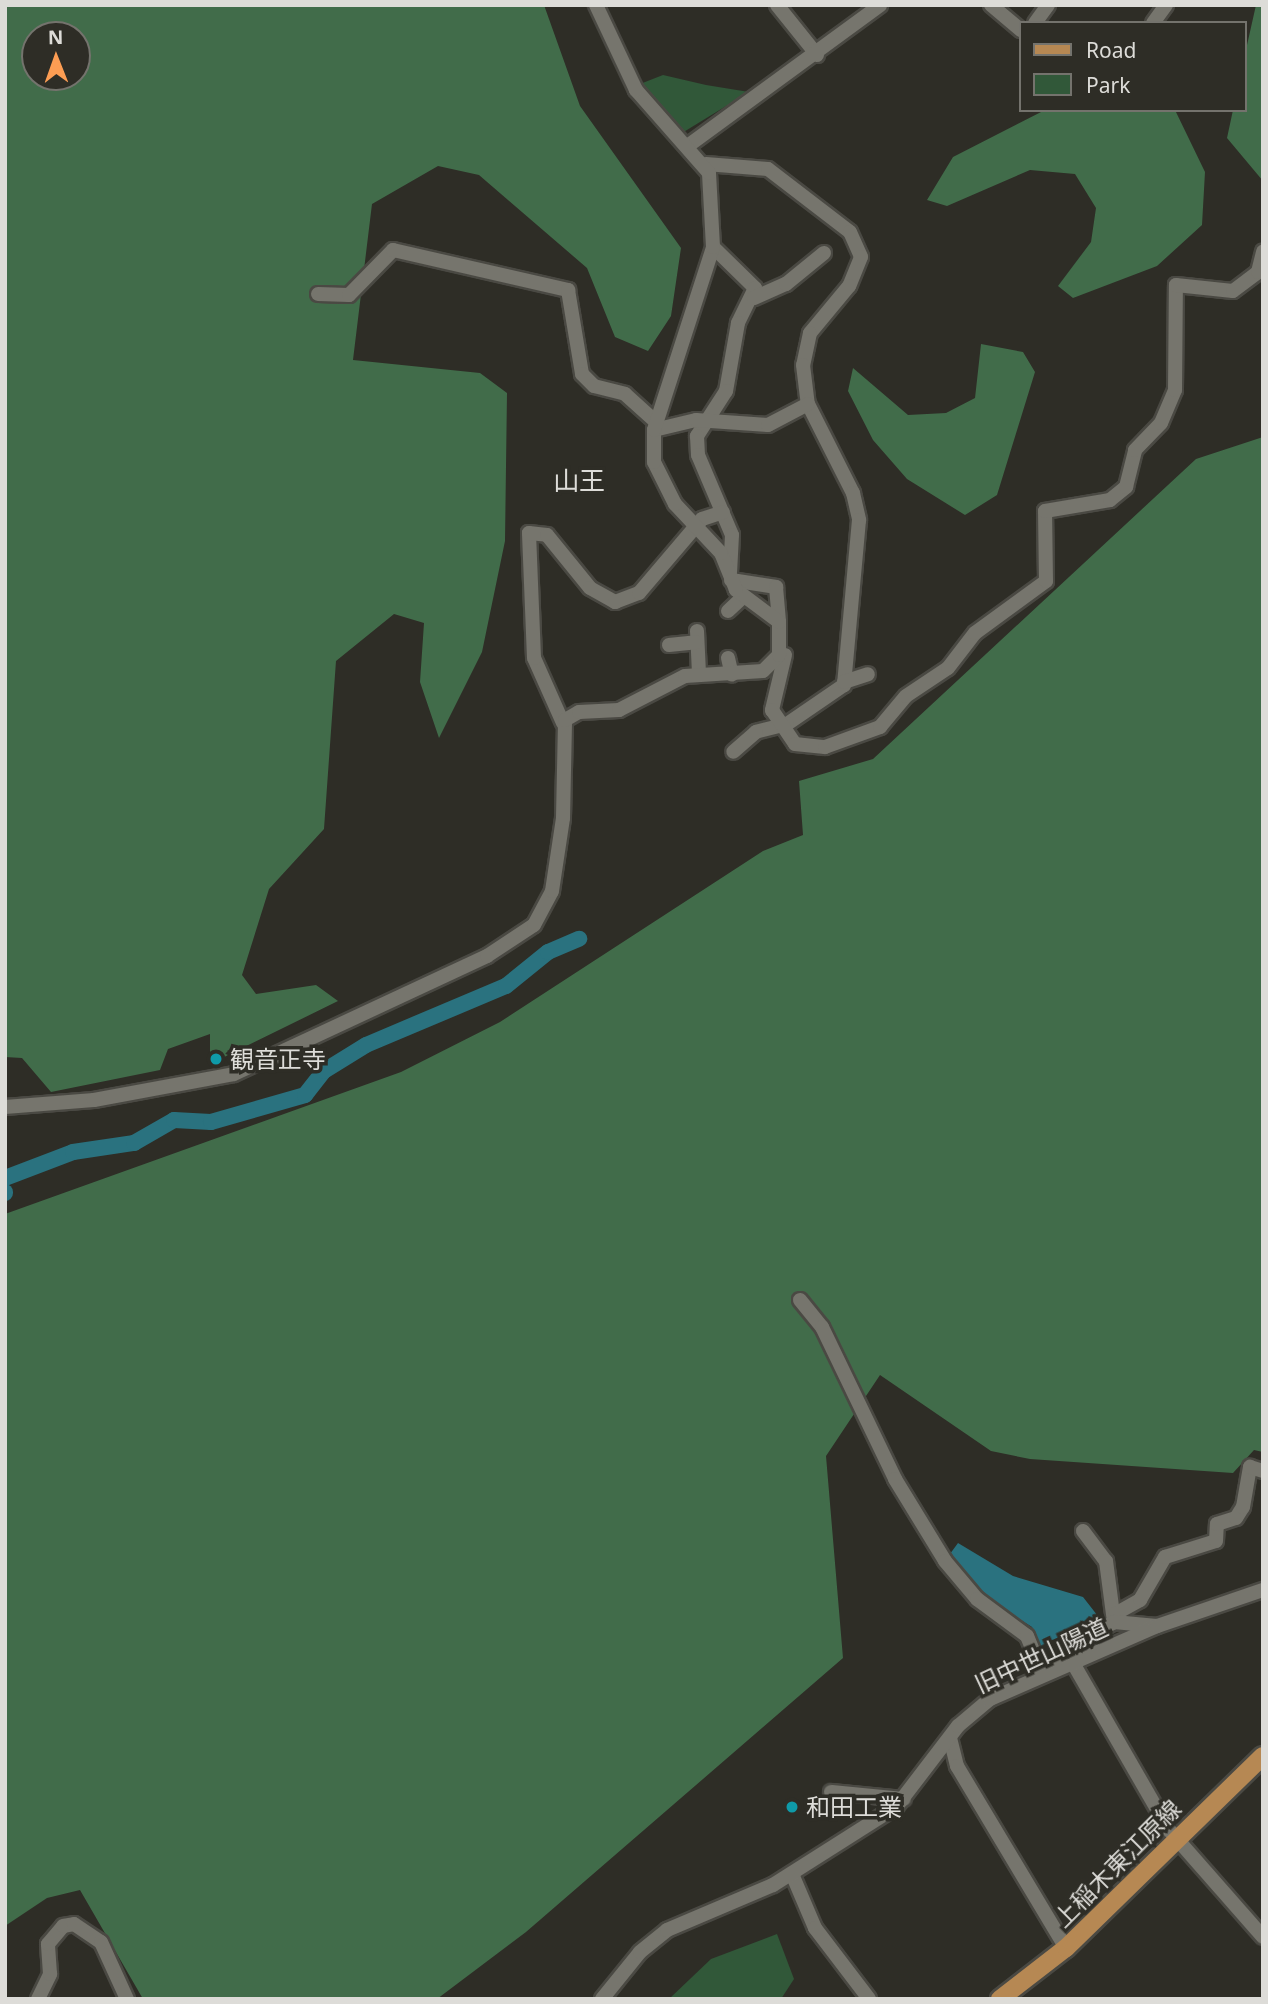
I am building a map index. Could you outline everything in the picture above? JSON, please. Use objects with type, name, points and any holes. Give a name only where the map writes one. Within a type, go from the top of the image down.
[{"type":"main road","name":"上稲木東江原線","points":[[1000,1999],[1066,1948],[1263,1756]]},
{"type":"street","points":[[596,5],[636,90],[706,164],[713,247],[655,426],[652,452],[663,482],[698,527],[743,597],[781,626],[789,639],[772,710],[779,727],[799,747],[814,749],[880,727],[906,696],[948,668],[975,634],[1046,581],[1045,511],[1119,495],[1135,450],[1161,423],[1175,390],[1176,285],[1233,291],[1258,272],[1263,252]]},
{"type":"street","points":[[776,5],[817,55]]},
{"type":"street","points":[[689,145],[817,55],[880,5]]},
{"type":"street","points":[[991,5],[1020,29]]},
{"type":"street","points":[[1036,21],[1048,5]]},
{"type":"street","points":[[1154,21],[1166,5]]},
{"type":"street","points":[[706,164],[768,169],[857,241],[858,270],[805,347],[808,404],[853,493],[859,520],[844,682]]},
{"type":"street","points":[[713,247],[752,280],[754,298]]},
{"type":"street","points":[[318,294],[349,295],[393,250],[568,290],[582,374],[594,386],[625,394],[655,426]]},
{"type":"street","points":[[730,577],[733,548],[723,512],[698,455],[704,422],[726,391],[738,323],[754,298],[786,284],[824,253]]},
{"type":"street","points":[[655,426],[704,422],[768,425],[808,404]]},
{"type":"street","points":[[715,492],[732,493]]},
{"type":"street","points":[[5,1107],[94,1100],[234,1074],[336,1021],[445,980],[523,933],[544,911],[559,860],[563,723],[534,658],[529,533],[547,535],[590,588],[615,602],[639,593],[698,527],[723,512]]},
{"type":"street","points":[[563,723],[579,712],[619,710],[699,674],[732,675],[772,665],[781,626],[776,587],[730,577]]},
{"type":"street","points":[[728,611],[743,597]]},
{"type":"street","points":[[669,645],[697,636],[699,674]]},
{"type":"street","points":[[728,658],[732,675]]},
{"type":"street","points":[[733,752],[756,732],[779,727],[844,682],[868,674]]},
{"type":"street","points":[[800,1300],[822,1327],[895,1479],[944,1561],[977,1599],[1027,1636],[1033,1656],[1044,1675]]},
{"type":"street","points":[[1263,1471],[1250,1467],[1243,1507],[1236,1518],[1217,1524],[1216,1541],[1166,1557],[1140,1600],[1099,1632],[1077,1661],[1176,1840],[1263,1937]]},
{"type":"street","points":[[1083,1531],[1106,1561],[1114,1618]]},
{"type":"street","name":"旧中世山陽道","points":[[602,1999],[640,1952],[667,1930],[792,1874],[905,1799],[950,1738],[990,1699],[1157,1626],[1263,1590]]},
{"type":"street","points":[[1114,1618],[1157,1626]]},
{"type":"street","points":[[1033,1656],[1052,1658],[1099,1632]]},
{"type":"street","points":[[950,1738],[957,1766],[1066,1948]]},
{"type":"street","points":[[831,1792],[905,1799]]},
{"type":"street","points":[[792,1874],[815,1928],[869,1999]]},
{"type":"street","points":[[38,1998],[50,1974],[48,1944],[63,1926],[74,1924],[101,1941],[127,1999]]},
{"type":"street","points":[[31,1983],[38,1998]]},
{"type":"green space","points":[[5,5],[544,5],[580,106],[681,248],[671,316],[648,351],[615,337],[587,268],[479,175],[438,166],[372,204],[353,360],[480,373],[507,393],[505,541],[482,652],[439,738],[420,682],[424,623],[394,614],[336,661],[324,829],[269,889],[242,975],[256,994],[316,985],[338,1001],[210,1064],[210,1034],[168,1049],[160,1070],[51,1092],[22,1058],[5,1057]]},
{"type":"green space","points":[[1256,5],[1263,5],[1263,181],[1227,138],[1233,112],[1247,112],[1247,45]]},
{"type":"green space","points":[[663,75],[749,92],[682,133],[640,84]]},
{"type":"green space","points":[[1041,112],[1176,112],[1205,172],[1202,225],[1157,266],[1073,298],[1058,286],[1091,242],[1096,208],[1075,174],[1030,170],[947,206],[927,200],[953,157]]},
{"type":"green space","points":[[981,344],[1023,352],[1035,372],[997,495],[965,515],[907,479],[873,440],[848,391],[853,368],[908,415],[946,413],[975,398]]},
{"type":"green space","points":[[1263,437],[1263,1452],[1254,1450],[1233,1473],[1030,1459],[991,1451],[880,1375],[826,1456],[843,1658],[526,1932],[437,1999],[143,1999],[80,1890],[47,1898],[5,1926],[5,1214],[401,1072],[500,1022],[763,851],[803,835],[799,781],[873,759],[1196,459]]},
{"type":"green space","points":[[777,1934],[794,1979],[781,1999],[669,1999],[711,1959]]},
{"type":"water","points":[[958,1543],[1013,1576],[1083,1597],[1101,1620],[1043,1651],[1032,1627],[982,1596],[947,1558]]},
{"type":"waterway","points":[[5,1178],[73,1152],[134,1143],[174,1120],[211,1122],[305,1095],[324,1071],[366,1045],[506,986],[548,952],[579,939]]},
{"type":"place","name":"観音正寺","points":[[216,1059]]},
{"type":"place","name":"和田工業","points":[[792,1807]]},
{"type":"district","name":"山王","points":[[579,481]]}]
